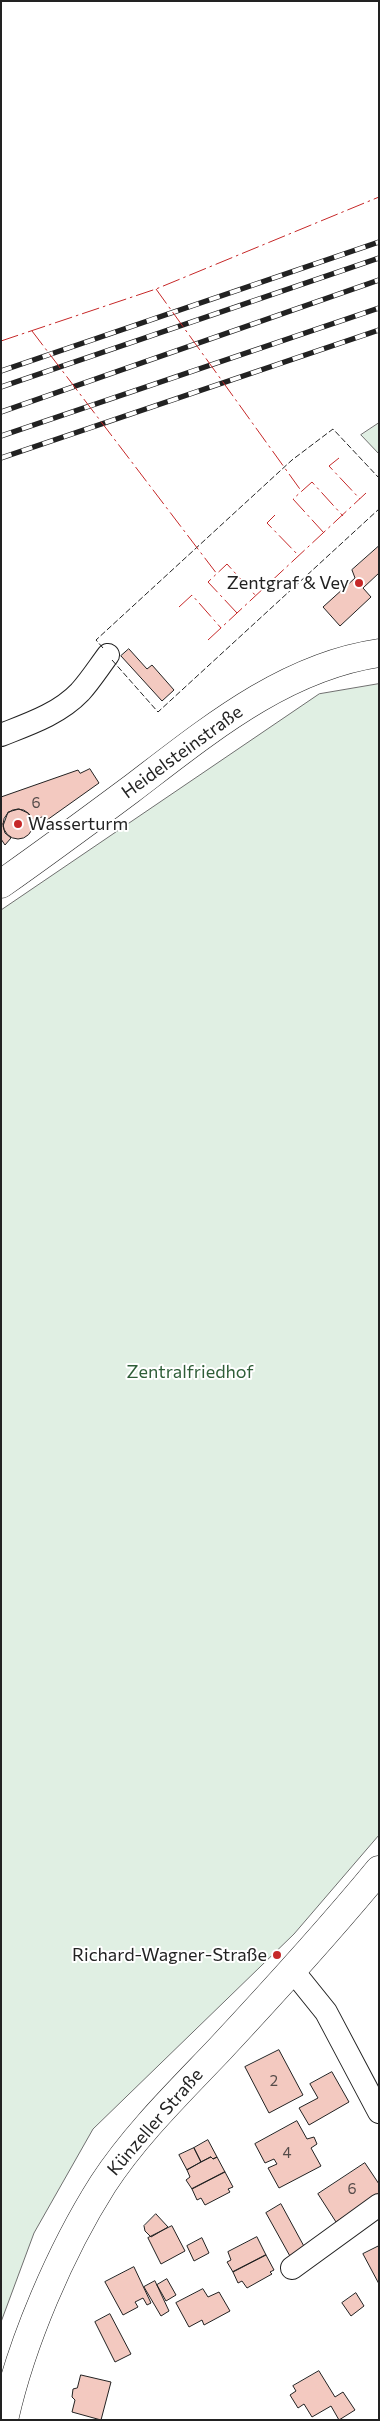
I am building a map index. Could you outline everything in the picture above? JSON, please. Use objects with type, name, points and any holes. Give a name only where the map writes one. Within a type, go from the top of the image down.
[{"type":"main road","name":"Heidelsteinstraße","points":[[1,884],[70,835],[189,745],[258,698],[312,671],[360,656],[379,653]]},
{"type":"main road","name":"Künzeller Straße","points":[[4,2420],[28,2342],[58,2266],[103,2184],[132,2145],[293,1971],[379,1870]]},
{"type":"street","points":[[1,735],[36,721],[61,708],[79,692],[108,655]]},
{"type":"street","points":[[293,1971],[326,2012],[379,2112]]},
{"type":"street","points":[[292,2268],[379,2205]]},
{"type":"green space","points":[[379,423],[379,454],[361,435]]},
{"type":"green space","name":"Zentralfriedhof","points":[[379,684],[379,1835],[294,1934],[93,2129],[34,2233],[1,2322],[1,910],[319,694]]},
{"type":"building","name":"Zentgraf & Vey","points":[[379,546],[379,573],[363,588],[371,597],[340,626],[323,607],[355,578],[352,570]]},
{"type":"building","points":[[129,649],[147,669],[152,665],[174,690],[162,701],[121,656]]},
{"type":"building","points":[[90,769],[99,783],[47,820],[44,816],[33,821],[28,813],[19,809],[8,812],[3,826],[5,833],[11,838],[5,845],[1,839],[1,797],[78,770],[80,773]]},
{"type":"building","name":"Wasserturm","points":[[18,809],[29,813],[33,824],[29,835],[18,839],[7,835],[3,824],[7,813]]},
{"type":"building","points":[[279,2050],[303,2095],[269,2113],[245,2067]]},
{"type":"building","points":[[332,2072],[349,2102],[309,2125],[299,2108],[318,2098],[310,2084]]},
{"type":"building","points":[[297,2121],[307,2139],[314,2137],[317,2144],[311,2148],[321,2166],[279,2188],[268,2168],[277,2164],[274,2159],[265,2163],[255,2144]]},
{"type":"building","points":[[208,2140],[217,2157],[213,2159],[211,2157],[201,2162],[194,2148]]},
{"type":"building","points":[[194,2148],[201,2162],[187,2170],[179,2155]]},
{"type":"building","points":[[211,2157],[213,2159],[217,2157],[225,2172],[192,2189],[186,2180],[190,2177],[187,2170]]},
{"type":"building","points":[[365,2163],[379,2184],[379,2194],[336,2222],[318,2194]]},
{"type":"building","points":[[225,2172],[233,2187],[228,2189],[230,2192],[205,2205],[201,2198],[197,2200],[192,2189]]},
{"type":"building","points":[[281,2204],[306,2250],[291,2258],[266,2213]]},
{"type":"building","points":[[156,2214],[168,2227],[151,2237],[145,2231],[144,2226]]},
{"type":"building","points":[[172,2226],[185,2251],[161,2264],[148,2238]]},
{"type":"building","points":[[257,2237],[266,2255],[233,2272],[227,2262],[231,2260],[228,2252]]},
{"type":"building","points":[[202,2238],[209,2253],[194,2261],[187,2246]]},
{"type":"building","points":[[379,2246],[379,2284],[363,2254]]},
{"type":"building","points":[[266,2255],[274,2270],[270,2272],[272,2274],[247,2288],[242,2281],[238,2283],[233,2272]]},
{"type":"building","points":[[134,2267],[151,2303],[147,2305],[143,2298],[135,2302],[138,2307],[123,2315],[105,2282]]},
{"type":"building","points":[[167,2279],[176,2295],[166,2301],[157,2285]]},
{"type":"building","points":[[155,2281],[169,2311],[161,2316],[144,2287]]},
{"type":"building","points":[[203,2289],[208,2297],[219,2292],[230,2311],[204,2325],[202,2320],[189,2327],[176,2303]]},
{"type":"building","points":[[356,2293],[364,2306],[351,2316],[342,2303]]},
{"type":"building","points":[[110,2314],[131,2354],[115,2362],[95,2322]]},
{"type":"building","points":[[319,2371],[335,2397],[343,2392],[355,2410],[339,2420],[331,2406],[312,2417],[304,2404],[298,2408],[290,2395],[296,2391],[293,2386]]},
{"type":"building","points":[[81,2375],[111,2382],[101,2420],[72,2412],[75,2400],[72,2397],[73,2389],[77,2388]]},
{"type":"railway","points":[[1,371],[379,242]]},
{"type":"railway","points":[[1,387],[379,258]]},
{"type":"railway","points":[[1,412],[379,280]]},
{"type":"railway","points":[[1,436],[379,308]]},
{"type":"railway","points":[[1,458],[379,330]]},
{"type":"fence","points":[[103,648],[96,640],[292,460],[333,429],[379,478]]},
{"type":"fence","points":[[112,660],[158,712],[379,509]]},
{"type":"power","points":[[1,341],[156,289],[379,197]]},
{"type":"power","points":[[156,289],[302,492]]},
{"type":"power","points":[[32,331],[217,574]]},
{"type":"power","points":[[339,458],[329,466],[360,499]]},
{"type":"power","points":[[324,533],[293,499],[312,482],[343,516]]},
{"type":"power","points":[[208,640],[366,493]]},
{"type":"power","points":[[275,515],[267,523],[299,556]]},
{"type":"power","points":[[237,613],[208,582],[227,564],[256,596]]},
{"type":"power","points":[[179,607],[192,595],[221,628]]},
{"type":"place","name":"Zentgraf & Vey","points":[[359,583]]},
{"type":"place","name":"Wasserturm","points":[[18,824]]},
{"type":"place","name":"Richard-Wagner-Straße","points":[[277,1955]]}]
